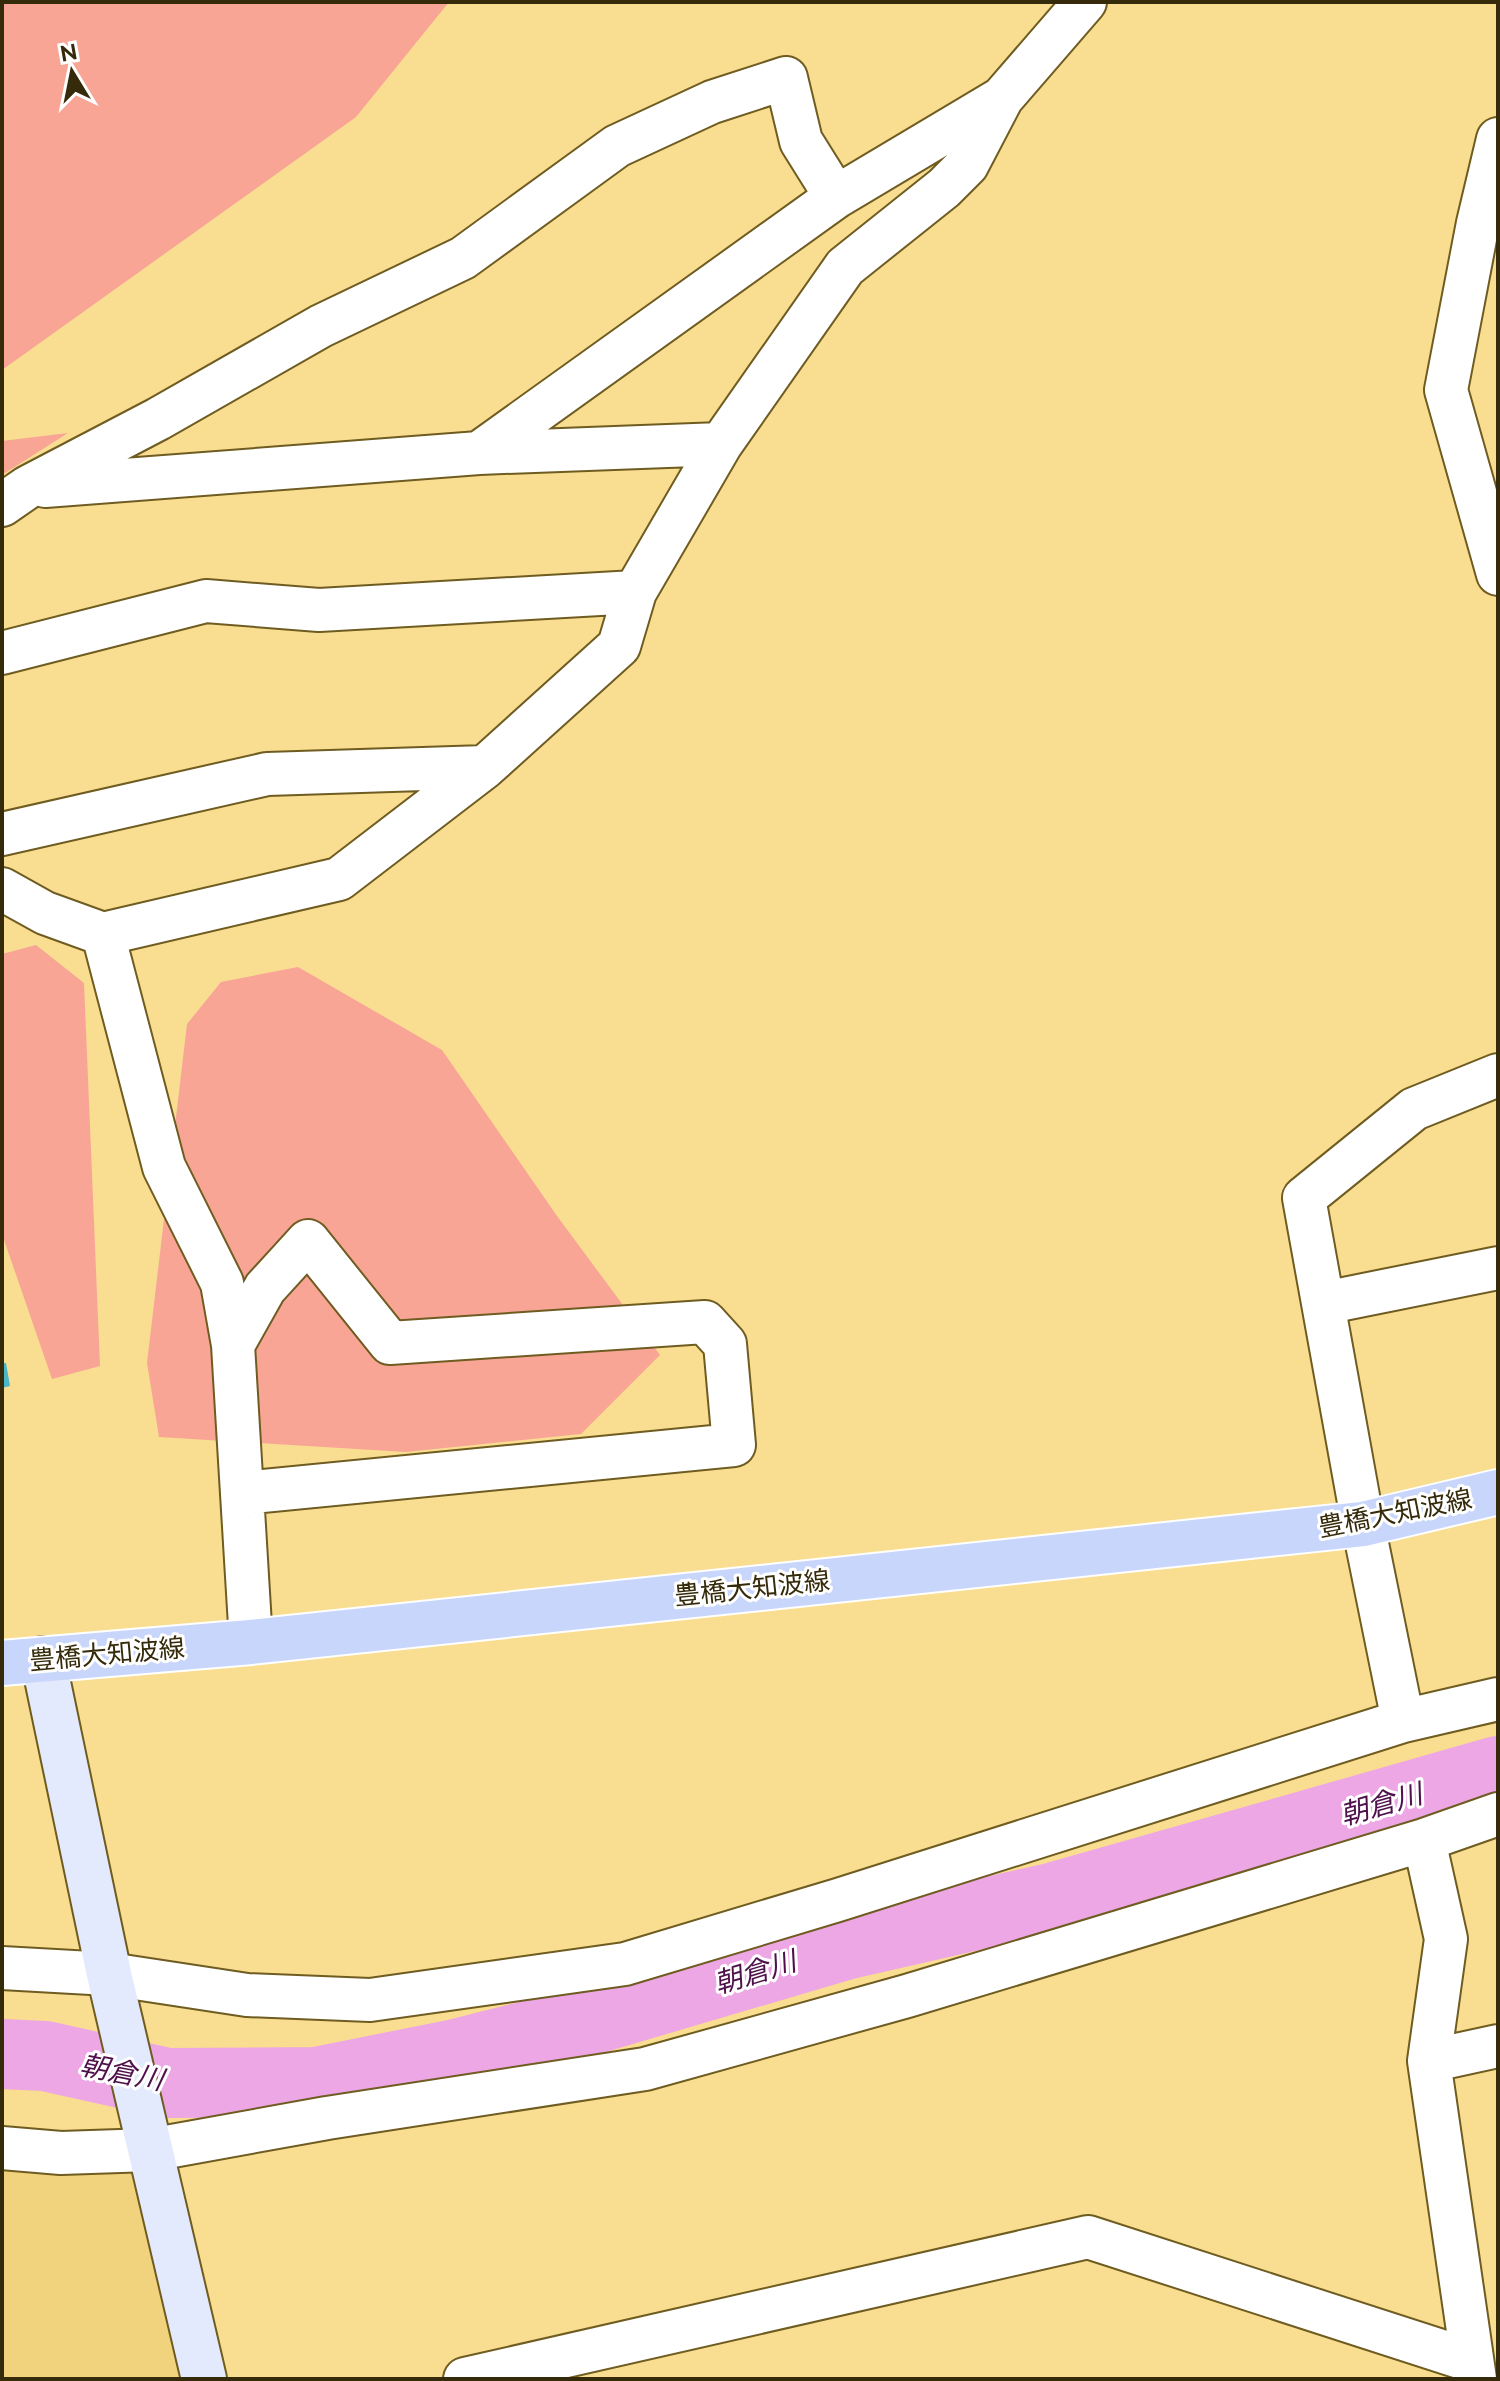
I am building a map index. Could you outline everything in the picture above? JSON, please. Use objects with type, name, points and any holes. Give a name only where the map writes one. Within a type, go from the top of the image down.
[{"type":"main road","name":"豊橋大知波線","points":[[22,1661],[251,1642],[1363,1524],[1498,1492]]},
{"type":"street","points":[[2,889],[45,913],[103,934],[339,879],[485,767],[619,646],[635,592],[721,444],[845,267],[944,188],[967,165],[1002,98],[1085,2]]},
{"type":"street","points":[[15,496],[321,326],[463,258],[617,146],[712,102],[786,78],[801,141],[836,197]]},
{"type":"street","points":[[479,453],[836,197],[1002,98]]},
{"type":"street","points":[[1495,551],[1446,390],[1488,223],[1498,139]]},
{"type":"street","points":[[15,496],[479,453],[721,444]]},
{"type":"street","points":[[2,653],[206,601],[319,610],[635,592]]},
{"type":"street","points":[[2,834],[267,774],[485,767]]},
{"type":"street","points":[[103,934],[164,1167],[222,1283],[233,1345],[251,1642]]},
{"type":"street","points":[[1403,1721],[1363,1524],[1304,1198],[1414,1109],[1498,1075]]},
{"type":"street","points":[[233,1345],[265,1288],[308,1241],[390,1343],[705,1322],[725,1344],[734,1445],[242,1493]]},
{"type":"street","points":[[1324,1303],[1498,1268]]},
{"type":"street","points":[[22,1661],[113,1990],[204,2379]]},
{"type":"street","points":[[2,1968],[113,1990],[370,2000],[625,1964],[838,1900],[1403,1721],[1498,1699]]},
{"type":"street","points":[[2,2148],[61,2153],[149,2144],[645,2069],[922,1991],[1424,1840],[1498,1814]]},
{"type":"street","points":[[465,2379],[1088,2237],[1473,2370],[1429,2061],[1446,1939],[1424,1840]]},
{"type":"street","points":[[1429,2061],[1498,2046]]},
{"type":"shaded area","points":[[2,2],[449,2],[356,117],[2,370]]},
{"type":"shaded area","points":[[68,433],[2,475],[2,441]]},
{"type":"shaded area","points":[[36,945],[84,983],[100,1366],[52,1379],[2,1234],[2,954]]},
{"type":"shaded area","points":[[298,967],[442,1050],[557,1216],[660,1355],[581,1434],[406,1452],[159,1437],[147,1363],[187,1024],[221,982]]},
{"type":"shaded area","points":[[2,2161],[135,2169],[182,2379],[2,2379]]},
{"type":"building","points":[[2,1363],[6,1363],[10,1386],[2,1388]]},
{"type":"waterway","name":"朝倉川","points":[[2,2054],[45,2056],[167,2083],[316,2082],[456,2054],[594,2019],[845,1945],[1055,1897],[1498,1771]]}]
